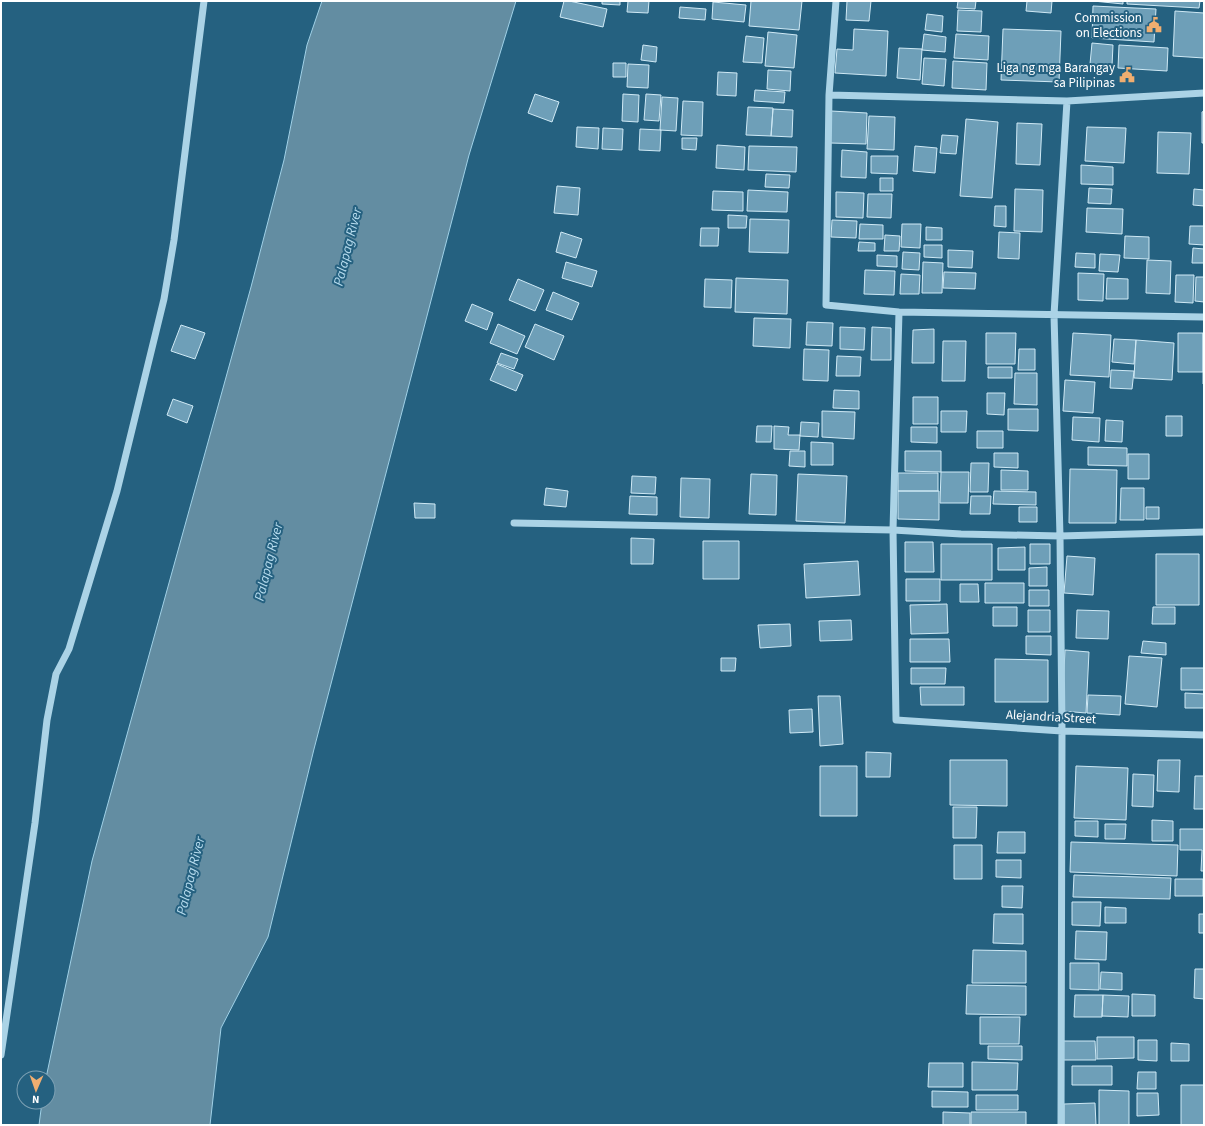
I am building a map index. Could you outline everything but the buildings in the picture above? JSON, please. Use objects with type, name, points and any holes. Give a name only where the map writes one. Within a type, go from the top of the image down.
[{"type":"street","points":[[1,1055],[35,823],[47,720],[56,674],[69,650],[117,491],[164,299],[174,240],[204,1]]},
{"type":"street","points":[[836,1],[828,95],[826,305],[899,312],[1204,317]]},
{"type":"street","points":[[828,95],[1067,101],[1204,93]]},
{"type":"street","points":[[1061,1125],[1062,731],[1060,536],[1054,315],[1067,101]]},
{"type":"street","points":[[893,530],[899,312]]},
{"type":"street","points":[[514,523],[893,530],[962,534],[1060,536],[1204,532]]},
{"type":"street","name":"Alejandria Street","points":[[893,530],[896,720],[1062,731],[1204,734]]},
{"type":"water","name":"Palapag River","points":[[322,1],[516,1],[469,155],[314,749],[268,937],[221,1028],[210,1125],[39,1125],[41,1110],[56,1110],[56,1070],[48,1070],[92,861],[251,287],[284,160],[307,45]]},
{"type":"place","name":"Commission on Elections","points":[[1154,25]]},
{"type":"place","name":"Liga ng mga Barangay sa Pilipinas","points":[[1127,75]]}]
